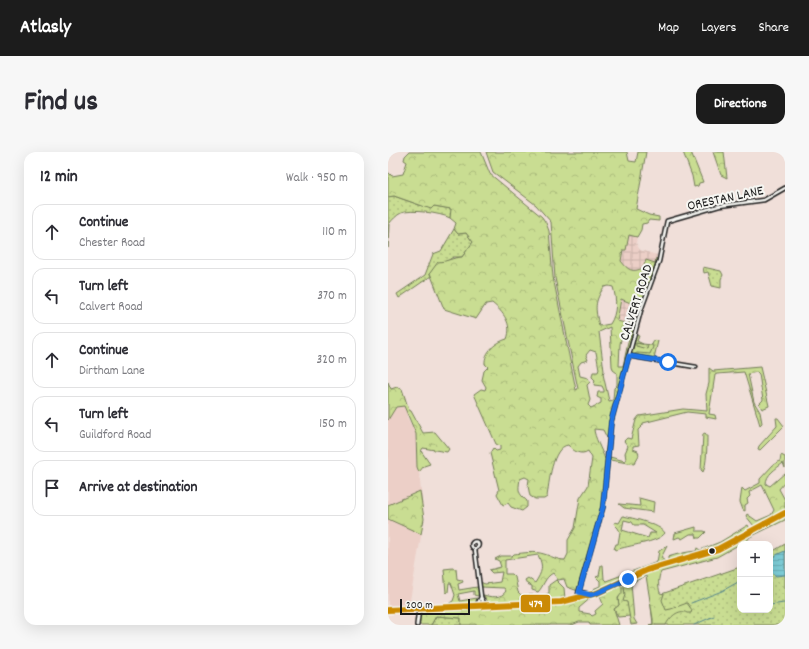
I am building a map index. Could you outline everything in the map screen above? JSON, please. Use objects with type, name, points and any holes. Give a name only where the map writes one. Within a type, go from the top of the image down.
[{"type":"main road","points":[[388,610],[561,602],[577,599],[612,587],[647,570],[718,549],[785,513]]},
{"type":"street","name":"ORESTAN LANE","points":[[666,221],[720,206],[764,200],[785,188]]},
{"type":"street","name":"CALVERT ROAD","points":[[577,599],[602,511],[608,468],[611,422],[641,310],[659,261],[666,221]]},
{"type":"street","points":[[629,356],[696,367]]},
{"type":"street","points":[[475,549],[481,597],[486,605]]},
{"type":"street","points":[[579,592],[591,595]]},
{"type":"street","points":[[477,605],[481,597]]},
{"type":"street","points":[[417,625],[419,608]]},
{"type":"shaded area","points":[[629,234],[637,237],[636,243],[640,250],[657,255],[655,263],[634,271],[629,270],[621,261]]},
{"type":"shaded area","points":[[621,299],[633,304],[631,314],[626,314],[625,323],[617,321]]},
{"type":"shaded area","points":[[388,382],[391,389],[397,387],[402,389],[406,398],[404,401],[407,405],[407,417],[416,434],[417,467],[419,472],[424,519],[409,606],[388,607]]},
{"type":"green space","points":[[409,152],[481,152],[490,174],[542,217],[549,231],[553,277],[576,390],[578,389],[555,278],[551,222],[536,205],[493,172],[486,152],[627,152],[629,161],[636,162],[638,152],[646,152],[636,209],[649,215],[659,217],[659,221],[649,220],[647,223],[642,224],[641,230],[637,237],[629,235],[626,250],[623,250],[621,261],[630,270],[636,270],[643,268],[646,260],[655,263],[656,258],[657,259],[641,306],[635,314],[631,314],[633,304],[621,299],[617,321],[625,323],[620,344],[619,366],[623,366],[630,333],[629,322],[637,321],[612,418],[607,458],[605,456],[607,438],[603,430],[594,429],[598,444],[605,459],[607,460],[602,507],[578,591],[567,587],[564,579],[558,580],[553,573],[548,577],[538,592],[532,590],[532,586],[527,584],[525,580],[528,578],[535,583],[539,576],[542,566],[538,555],[505,560],[505,574],[512,574],[515,577],[518,592],[521,595],[545,595],[549,593],[549,585],[556,580],[564,588],[565,599],[562,601],[489,603],[483,595],[492,597],[499,596],[504,594],[506,591],[504,588],[481,587],[480,582],[485,584],[500,582],[502,572],[492,573],[489,570],[501,567],[499,561],[495,559],[501,556],[512,556],[514,554],[529,552],[544,554],[565,560],[568,554],[568,540],[575,528],[580,498],[588,486],[592,458],[588,451],[580,453],[568,445],[563,447],[558,452],[552,466],[547,497],[544,499],[535,499],[530,496],[528,486],[529,479],[525,477],[520,479],[519,489],[520,494],[527,501],[527,507],[522,511],[511,507],[508,503],[503,505],[497,494],[499,490],[490,453],[493,448],[496,451],[500,450],[500,446],[496,444],[474,394],[481,389],[485,390],[486,387],[482,380],[484,371],[488,367],[485,364],[486,355],[495,345],[507,339],[509,334],[508,323],[500,310],[492,303],[486,304],[476,319],[444,309],[430,273],[438,262],[462,257],[473,242],[466,233],[458,234],[454,229],[456,223],[450,218],[451,209],[434,206],[431,209],[394,196],[388,197],[388,172],[392,176],[403,174],[407,162],[404,160],[405,156]],"holes":[[[604,287],[613,287],[615,297],[616,306],[614,315],[610,324],[599,326],[596,305],[598,297]],[[610,327],[612,366],[613,370],[617,373],[617,385],[614,388],[613,400],[609,401],[603,374],[604,371],[599,332]],[[590,350],[596,352],[599,369],[598,372],[593,372],[592,377],[595,380],[594,385],[602,386],[604,390],[604,392],[598,392],[597,397],[601,399],[601,403],[591,408],[588,405],[590,400],[587,385],[590,382],[588,378],[580,376],[578,366],[581,362],[588,360],[586,355]]]},
{"type":"green space","points":[[683,152],[691,152],[703,182],[699,183],[698,186],[694,187],[692,176]]},
{"type":"green space","points":[[713,152],[724,152],[727,178],[721,175]]},
{"type":"green space","points":[[388,196],[394,196],[425,207],[434,206],[452,209],[450,218],[426,212],[411,211],[401,213],[389,224],[388,248]]},
{"type":"green space","points":[[454,229],[458,234],[466,233],[473,242],[462,257],[453,257],[430,273],[431,276],[399,298],[397,294],[425,275],[433,254],[441,251]]},
{"type":"green space","points":[[703,267],[721,271],[723,275],[721,279],[721,288],[712,286],[708,272],[704,273]]},
{"type":"green space","points":[[635,335],[639,336],[637,341],[643,344],[636,343],[636,346],[647,349],[648,345],[652,345],[653,347],[650,354],[637,353],[633,355],[631,352]]},
{"type":"green space","points":[[654,340],[658,341],[654,358],[633,355],[631,352],[633,343],[652,345]]},
{"type":"green space","points":[[760,367],[769,406],[762,409],[759,404],[763,400],[759,374],[757,372],[748,374],[754,402],[760,412],[762,423],[760,425],[744,372],[717,374],[715,375],[709,414],[715,415],[716,419],[706,417],[706,414],[687,412],[643,423],[638,430],[639,445],[633,446],[633,449],[638,451],[639,455],[634,464],[610,460],[610,457],[625,461],[625,453],[628,446],[624,441],[627,438],[631,439],[636,420],[639,416],[683,409],[707,411],[706,394],[709,383],[709,368],[713,371]]},
{"type":"green space","points":[[388,382],[391,389],[397,387],[402,389],[409,410],[423,433],[435,432],[449,449],[447,452],[423,448],[421,451],[430,464],[424,466],[419,472],[417,467],[416,434],[404,406],[396,407],[388,420]]},
{"type":"green space","points":[[776,418],[778,418],[784,426],[760,450],[758,449],[777,426]]},
{"type":"green space","points":[[705,433],[707,435],[707,449],[703,472],[701,470],[703,434]]},
{"type":"green space","points":[[781,455],[785,457],[785,468],[783,463],[768,477],[766,484],[770,486],[785,473],[785,482],[779,489],[785,500],[785,511],[754,526],[746,516],[747,514],[757,521],[771,515],[774,510],[762,485],[749,492],[750,496],[747,499],[748,503],[745,505],[745,511],[743,510],[740,502],[742,488],[745,491],[760,483],[760,479],[773,465],[780,461]]},
{"type":"green space","points":[[420,491],[424,519],[421,534],[388,519],[388,505]]},
{"type":"green space","points":[[639,498],[654,502],[653,512],[624,508],[619,504],[640,506]]},
{"type":"green space","points":[[785,514],[785,520],[750,537],[747,541],[737,541],[737,546],[717,557],[661,572],[659,588],[660,593],[664,594],[662,600],[666,610],[687,603],[692,610],[691,613],[678,613],[669,619],[666,625],[649,625],[653,624],[653,619],[646,576],[631,583],[634,619],[637,624],[631,625],[627,602],[623,601],[625,595],[624,587],[622,587],[622,593],[618,598],[619,605],[614,609],[619,625],[590,625],[589,622],[579,622],[572,625],[461,625],[461,618],[436,616],[431,625],[418,625],[419,614],[423,611],[567,603],[596,595],[597,596],[592,597],[579,608],[579,612],[590,614],[592,616],[596,614],[595,611],[603,604],[599,594],[645,571],[707,553]]},
{"type":"green space","points":[[623,516],[652,524],[665,533],[656,539],[616,550],[614,549],[616,544],[618,544],[620,532],[614,524],[615,522],[619,523]],"holes":[[[624,520],[632,522],[634,525],[643,525],[656,533],[650,533],[648,538],[622,530]]]},
{"type":"green space","points":[[748,525],[750,529],[724,545],[668,562],[668,557],[696,551],[697,548],[700,550],[720,542]]},
{"type":"green space","points":[[696,527],[696,531],[706,532],[700,538],[697,538],[696,534],[690,534],[682,539],[679,537],[674,539],[675,533]]},
{"type":"green space","points":[[785,544],[785,625],[649,625],[653,624],[650,598],[737,568],[737,613],[773,613],[773,551]]},
{"type":"green space","points":[[667,546],[661,558],[665,561],[665,563],[591,592],[593,589],[600,586],[600,581],[596,577],[599,576],[601,565],[603,565],[604,579],[606,581],[657,562],[659,551]]},
{"type":"green space","points":[[444,569],[456,569],[457,579],[462,580],[463,582],[458,584],[459,590],[477,587],[479,590],[478,596],[474,595],[474,591],[458,594],[460,601],[477,598],[475,603],[446,605],[453,601],[455,595],[451,583],[449,583],[448,592],[446,593]]},
{"type":"green space","points":[[622,587],[625,587],[630,616],[618,617],[614,609],[619,605],[618,600]]},
{"type":"green space","points":[[436,616],[461,618],[461,625],[431,625]]},
{"type":"water","points":[[785,551],[785,575],[776,576],[773,573],[773,558]]},
{"type":"waterway","points":[[691,603],[722,591],[737,583]]},
{"type":"waterway","points":[[773,605],[784,603]]},
{"type":"waterway","points":[[694,625],[714,616]]},
{"type":"transit line","name":"479","points":[[388,610],[561,602],[597,593],[647,570],[718,549],[785,513]]},
{"type":"route","points":[[628,579],[591,595],[579,592],[603,507],[611,422],[618,403],[629,356],[668,362]]}]
